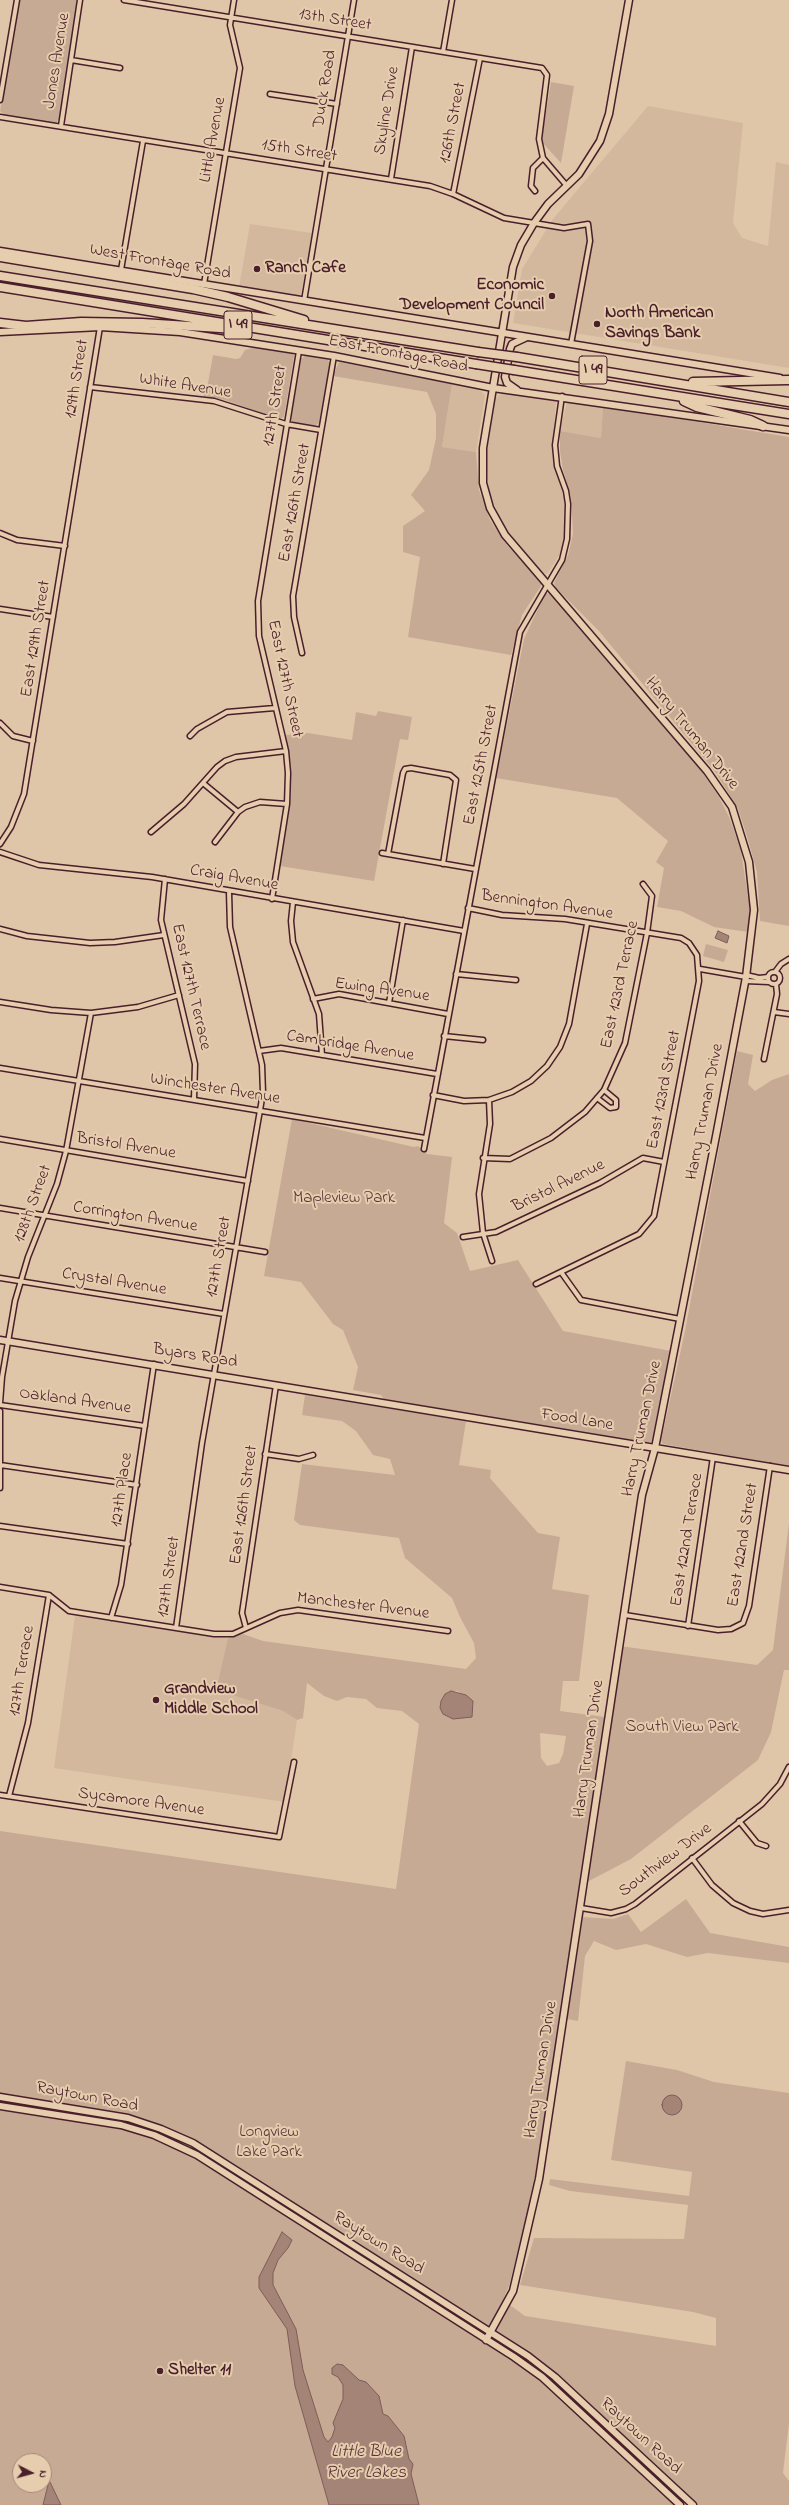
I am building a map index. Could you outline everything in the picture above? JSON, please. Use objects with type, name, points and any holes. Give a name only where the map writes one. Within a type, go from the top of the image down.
[{"type":"highway","points":[[0,257],[210,292],[315,323],[322,328]]},
{"type":"highway","name":"I 49","points":[[0,276],[322,328],[517,357],[789,402]]},
{"type":"highway","name":"I 49","points":[[0,287],[789,414]]},
{"type":"highway","points":[[0,323],[26,326],[81,322],[142,322],[264,329]]},
{"type":"highway","points":[[670,382],[789,380]]},
{"type":"highway","points":[[674,396],[697,406],[750,420],[763,426]]},
{"type":"main road","name":"Harry Truman Drive","points":[[486,2340],[513,2291],[535,2201],[581,1908],[642,1495],[655,1448],[746,978],[754,910],[749,862],[732,807],[708,771],[505,535],[495,519],[486,496],[482,458],[513,267],[521,245],[534,223],[548,204],[567,186],[591,157],[607,124],[629,0]]},
{"type":"main road","name":"West Frontage Road","points":[[0,251],[789,380]]},
{"type":"main road","name":"East Frontage Road","points":[[0,332],[100,327],[187,333],[334,356],[493,388],[562,396],[789,430]]},
{"type":"main road","points":[[518,391],[507,383],[508,363],[512,344],[527,337]]},
{"type":"main road","name":"Byars Road","points":[[0,1340],[385,1403]]},
{"type":"main road","name":"Food Lane","points":[[385,1403],[789,1470]]},
{"type":"main road","name":"Raytown Road","points":[[0,2097],[128,2118],[161,2129],[193,2143],[490,2332],[555,2377],[693,2505]]},
{"type":"main road","name":"Raytown Road","points":[[0,2106],[122,2125],[154,2135],[184,2148],[542,2377],[680,2505]]},
{"type":"street","points":[[0,100],[17,0]]},
{"type":"street","name":"Jones Avenue","points":[[61,126],[80,0]]},
{"type":"street","name":"13th Street","points":[[124,0],[542,68],[547,75],[538,138],[543,158]]},
{"type":"street","name":"Little Avenue","points":[[204,284],[240,68],[231,35],[230,18],[234,0]]},
{"type":"street","name":"Duck Road","points":[[304,301],[354,0]]},
{"type":"street","points":[[443,52],[452,0]]},
{"type":"street","name":"Skyline Drive","points":[[391,179],[412,47]]},
{"type":"street","name":"126th Street","points":[[453,194],[480,58]]},
{"type":"street","points":[[71,60],[120,68]]},
{"type":"street","points":[[270,94],[337,104]]},
{"type":"street","name":"15th Street","points":[[0,117],[430,186],[453,194],[495,216],[564,228],[588,224],[590,241],[571,344]]},
{"type":"street","points":[[121,270],[143,141]]},
{"type":"street","points":[[535,191],[531,186],[533,168],[543,158],[567,186]]},
{"type":"street","name":"129th Street","points":[[83,434],[100,327]]},
{"type":"street","name":"127th Street","points":[[280,466],[299,351]]},
{"type":"street","name":"East 126th Street","points":[[302,653],[294,618],[293,596],[334,356]]},
{"type":"street","name":"White Avenue","points":[[90,387],[214,401],[286,424],[321,430]]},
{"type":"street","name":"East 125th Street","points":[[424,1149],[520,632],[562,560],[569,520],[566,491],[557,466],[555,445],[562,396]]},
{"type":"street","name":"East 129th Street","points":[[0,844],[11,828],[21,805],[33,741],[83,434]]},
{"type":"street","name":"East 127th Street","points":[[272,899],[287,804],[286,751],[259,636],[257,617],[280,466]]},
{"type":"street","points":[[0,534],[17,540],[65,546]]},
{"type":"street","points":[[0,608],[53,617]]},
{"type":"street","points":[[190,736],[197,729],[227,712],[275,708]]},
{"type":"street","points":[[0,723],[13,736],[33,741]]},
{"type":"street","points":[[152,832],[184,804],[225,761],[236,757],[286,751]]},
{"type":"street","points":[[388,854],[405,769],[411,768],[450,775],[456,780],[443,864]]},
{"type":"street","points":[[203,783],[238,812]]},
{"type":"street","points":[[215,842],[238,812],[260,802],[287,804]]},
{"type":"street","name":"Craig Avenue","points":[[0,852],[39,865],[165,880],[464,931]]},
{"type":"street","points":[[382,853],[475,869]]},
{"type":"street","name":"East 127th Terrace","points":[[165,880],[161,909],[164,935],[195,1064],[194,1099]]},
{"type":"street","name":"East 123rd Terrace","points":[[483,1158],[502,1160],[520,1156],[568,1127],[604,1090],[625,1043],[647,933],[652,896],[643,884]]},
{"type":"street","name":"127th Street","points":[[176,1628],[214,1374],[260,1111],[263,1077],[259,1051],[230,927],[229,892]]},
{"type":"street","points":[[293,902],[291,921],[293,942],[321,1025],[322,1055]]},
{"type":"street","name":"Bennington Avenue","points":[[468,908],[502,915],[541,916],[681,938],[689,943],[697,955],[700,969]]},
{"type":"street","points":[[389,1003],[403,920]]},
{"type":"street","points":[[433,1095],[464,1101],[489,1100],[512,1092],[531,1081],[547,1066],[560,1047],[569,1024],[587,924]]},
{"type":"street","points":[[0,929],[26,936],[90,943],[115,942],[164,935]]},
{"type":"street","points":[[746,978],[768,976],[775,972],[781,964],[789,959]]},
{"type":"street","points":[[700,969],[776,984]]},
{"type":"street","name":"East 123rd Street","points":[[561,1272],[638,1234],[654,1216],[700,969]]},
{"type":"street","points":[[764,1059],[774,1012],[776,984],[780,978],[775,972]]},
{"type":"street","points":[[456,974],[516,980]]},
{"type":"street","points":[[768,976],[769,982]]},
{"type":"street","name":"Ewing Avenue","points":[[313,999],[339,994],[448,1014]]},
{"type":"street","points":[[0,1002],[51,1010],[91,1013],[138,1007],[179,995]]},
{"type":"street","points":[[774,1012],[789,1014]]},
{"type":"street","name":"128th Street","points":[[0,1404],[8,1341],[20,1281],[46,1216],[66,1151],[91,1013]]},
{"type":"street","points":[[444,1036],[483,1040]]},
{"type":"street","name":"Cambridge Avenue","points":[[259,1051],[281,1048],[437,1074]]},
{"type":"street","name":"Winchester Avenue","points":[[0,1068],[425,1138]]},
{"type":"street","points":[[597,1098],[610,1108],[616,1107],[616,1100],[604,1090]]},
{"type":"street","points":[[489,1100],[490,1124],[483,1158],[479,1194],[484,1235],[492,1262]]},
{"type":"street","name":"Bristol Avenue","points":[[0,1139],[248,1180]]},
{"type":"street","name":"Bristol Avenue","points":[[463,1236],[484,1235],[496,1232],[600,1183],[643,1158],[664,1162]]},
{"type":"street","name":"Corrington Avenue","points":[[0,1208],[265,1252]]},
{"type":"street","points":[[536,1284],[561,1272],[581,1300],[680,1319]]},
{"type":"street","name":"Crystal Avenue","points":[[0,1278],[224,1314]]},
{"type":"street","name":"127th Place","points":[[111,1618],[121,1585],[128,1544],[154,1364]]},
{"type":"street","name":"East 126th Street","points":[[246,1628],[242,1613],[276,1385]]},
{"type":"street","name":"Oakland Avenue","points":[[0,1404],[145,1426]]},
{"type":"street","points":[[0,1411],[0,1488]]},
{"type":"street","points":[[265,1454],[299,1459],[314,1455]]},
{"type":"street","name":"East 122nd Terrace","points":[[688,1626],[713,1457]]},
{"type":"street","points":[[0,1465],[137,1485]]},
{"type":"street","name":"East 122nd Street","points":[[688,1626],[718,1630],[739,1626],[744,1620],[749,1606],[770,1466]]},
{"type":"street","points":[[0,1526],[128,1544]]},
{"type":"street","name":"Manchester Avenue","points":[[0,1587],[49,1595],[70,1611],[223,1635],[233,1634],[280,1612],[298,1610],[448,1631]]},
{"type":"street","name":"127th Terrace","points":[[9,1796],[28,1723],[49,1595]]},
{"type":"street","points":[[624,1615],[688,1626]]},
{"type":"street","name":"Sycamore Avenue","points":[[0,1795],[279,1837],[294,1762]]},
{"type":"street","name":"Southview Drive","points":[[581,1908],[611,1913],[626,1910],[772,1795],[789,1766]]},
{"type":"street","points":[[739,1822],[758,1843],[766,1846]]},
{"type":"street","points":[[692,1858],[712,1885],[733,1903],[750,1911],[763,1914],[789,1910]]},
{"type":"shaded area","points":[[648,106],[743,123],[733,223],[742,238],[768,246],[776,162],[789,165],[789,368],[513,323],[522,269],[553,219]]},
{"type":"shaded area","points":[[250,224],[312,233],[301,294],[297,296],[239,287]]},
{"type":"shaded area","points":[[452,384],[478,389],[485,395],[476,452],[442,447]]},
{"type":"shaded area","points":[[503,393],[552,399],[556,402],[552,454],[564,499],[566,521],[565,537],[560,554],[547,574],[543,573],[512,538],[500,519],[489,492],[486,457],[495,398]]},
{"type":"shaded area","points":[[567,402],[603,406],[601,438],[560,431]]},
{"type":"shaded area","name":"Grandview Middle School","points":[[75,1616],[228,1638],[216,1690],[283,1711],[297,1720],[285,1802],[54,1768]]},
{"type":"green space","points":[[20,0],[78,0],[59,119],[56,123],[5,115],[0,111]]},
{"type":"green space","points":[[551,82],[574,86],[561,163],[541,141]]},
{"type":"green space","points":[[256,347],[293,353],[294,356],[284,417],[279,419],[225,400],[204,396],[202,391],[207,389],[213,355],[236,359],[240,358],[245,350]]},
{"type":"green space","points":[[306,355],[327,358],[330,364],[319,423],[314,426],[293,423],[291,419],[301,359]]},
{"type":"green space","points":[[339,362],[452,384],[442,447],[476,452],[479,490],[490,520],[506,544],[541,582],[541,586],[522,615],[511,655],[408,637],[420,557],[403,552],[403,526],[425,511],[411,495],[429,470],[436,438],[436,414],[427,392],[333,376]]},
{"type":"green space","points":[[603,406],[789,437],[789,926],[760,921],[757,872],[746,833],[738,809],[716,773],[599,631],[556,588],[554,583],[568,555],[573,534],[571,497],[563,470],[560,451],[560,431],[601,438]]},
{"type":"green space","points":[[550,593],[700,769],[719,797],[730,819],[741,851],[750,910],[748,932],[714,927],[681,911],[657,907],[664,868],[656,862],[668,841],[617,798],[496,778],[524,639],[545,594]]},
{"type":"green space","points":[[378,711],[412,717],[408,740],[400,739],[374,881],[280,866],[290,804],[291,777],[286,735],[308,733],[352,740],[356,712],[376,716]]},
{"type":"green space","points":[[706,944],[728,950],[724,962],[703,956]]},
{"type":"green space","points":[[737,1051],[753,1055],[748,1084],[755,1091],[772,1080],[789,1074],[789,1466],[663,1444],[661,1441],[685,1331]]},
{"type":"green space","name":"Mapleview Park","points":[[292,1119],[414,1147],[418,1146],[427,1154],[452,1157],[444,1223],[457,1233],[470,1271],[518,1260],[563,1331],[671,1351],[652,1441],[648,1443],[384,1399],[381,1395],[353,1390],[358,1367],[343,1330],[333,1324],[301,1282],[264,1276]]},
{"type":"green space","name":"Longview Lake Park","points":[[305,1395],[466,1421],[459,1465],[491,1470],[490,1478],[538,1533],[560,1537],[552,1589],[589,1595],[579,1681],[563,1681],[560,1711],[605,1717],[533,2191],[509,2286],[503,2300],[525,2316],[716,2346],[716,2318],[693,2312],[520,2285],[534,2238],[684,2239],[688,2205],[570,2191],[549,2185],[550,2179],[689,2196],[692,2172],[611,2160],[626,2061],[677,2070],[714,2082],[789,2093],[789,2423],[783,2473],[789,2481],[789,2505],[0,2505],[0,1831],[396,1889],[419,1724],[402,1711],[377,1708],[366,1699],[347,1697],[337,1701],[324,1696],[307,1683],[303,1718],[297,1720],[283,1711],[216,1690],[228,1638],[243,1634],[263,1641],[466,1669],[476,1658],[474,1643],[452,1598],[405,1558],[399,1538],[300,1525],[294,1520],[302,1464],[395,1475],[390,1459],[373,1455],[356,1431],[342,1421],[302,1415]],"holes":[[[457,1691],[473,1701],[440,1708],[445,1694]],[[540,1733],[566,1736],[563,1754],[559,1763],[547,1766],[541,1758]]]},
{"type":"green space","name":"South View Park","points":[[789,1523],[789,1670],[784,1670],[771,1732],[758,1760],[631,1859],[585,1883],[620,1646],[757,1665],[773,1650]]},
{"type":"green space","points":[[686,1899],[710,1933],[789,1947],[789,1963],[708,1953],[687,1957],[646,1944],[616,1950],[594,1941],[585,1956],[578,2021],[567,2019],[583,1917],[613,1919],[628,1914],[641,1932]]},
{"type":"water","points":[[718,931],[729,936],[727,943],[715,938]]},
{"type":"water","points":[[451,1691],[466,1695],[473,1701],[472,1717],[453,1719],[443,1714],[440,1708],[441,1701],[445,1694]]},
{"type":"water","points":[[672,2095],[679,2098],[682,2105],[679,2112],[672,2115],[665,2112],[662,2105],[665,2098]]},
{"type":"water","name":"Little Blue River Lakes","points":[[282,2232],[292,2240],[288,2248],[278,2260],[273,2273],[273,2285],[296,2329],[303,2370],[324,2437],[328,2442],[332,2437],[335,2428],[333,2423],[343,2399],[343,2385],[338,2377],[332,2374],[332,2368],[337,2364],[343,2365],[359,2380],[366,2382],[379,2396],[383,2414],[388,2416],[404,2436],[409,2459],[413,2464],[411,2474],[419,2505],[329,2505],[295,2386],[287,2329],[259,2288],[259,2277]]},
{"type":"water","points":[[52,2486],[61,2505],[43,2505],[46,2493],[52,2493]]},
{"type":"place","name":"Ranch Cafe","points":[[257,269]]},
{"type":"place","name":"Economic Development Council","points":[[552,296]]},
{"type":"place","name":"North American Savings Bank","points":[[597,324]]},
{"type":"place","name":"Grandview Middle School","points":[[156,1700]]},
{"type":"place","name":"Shelter 11","points":[[160,2371]]}]
